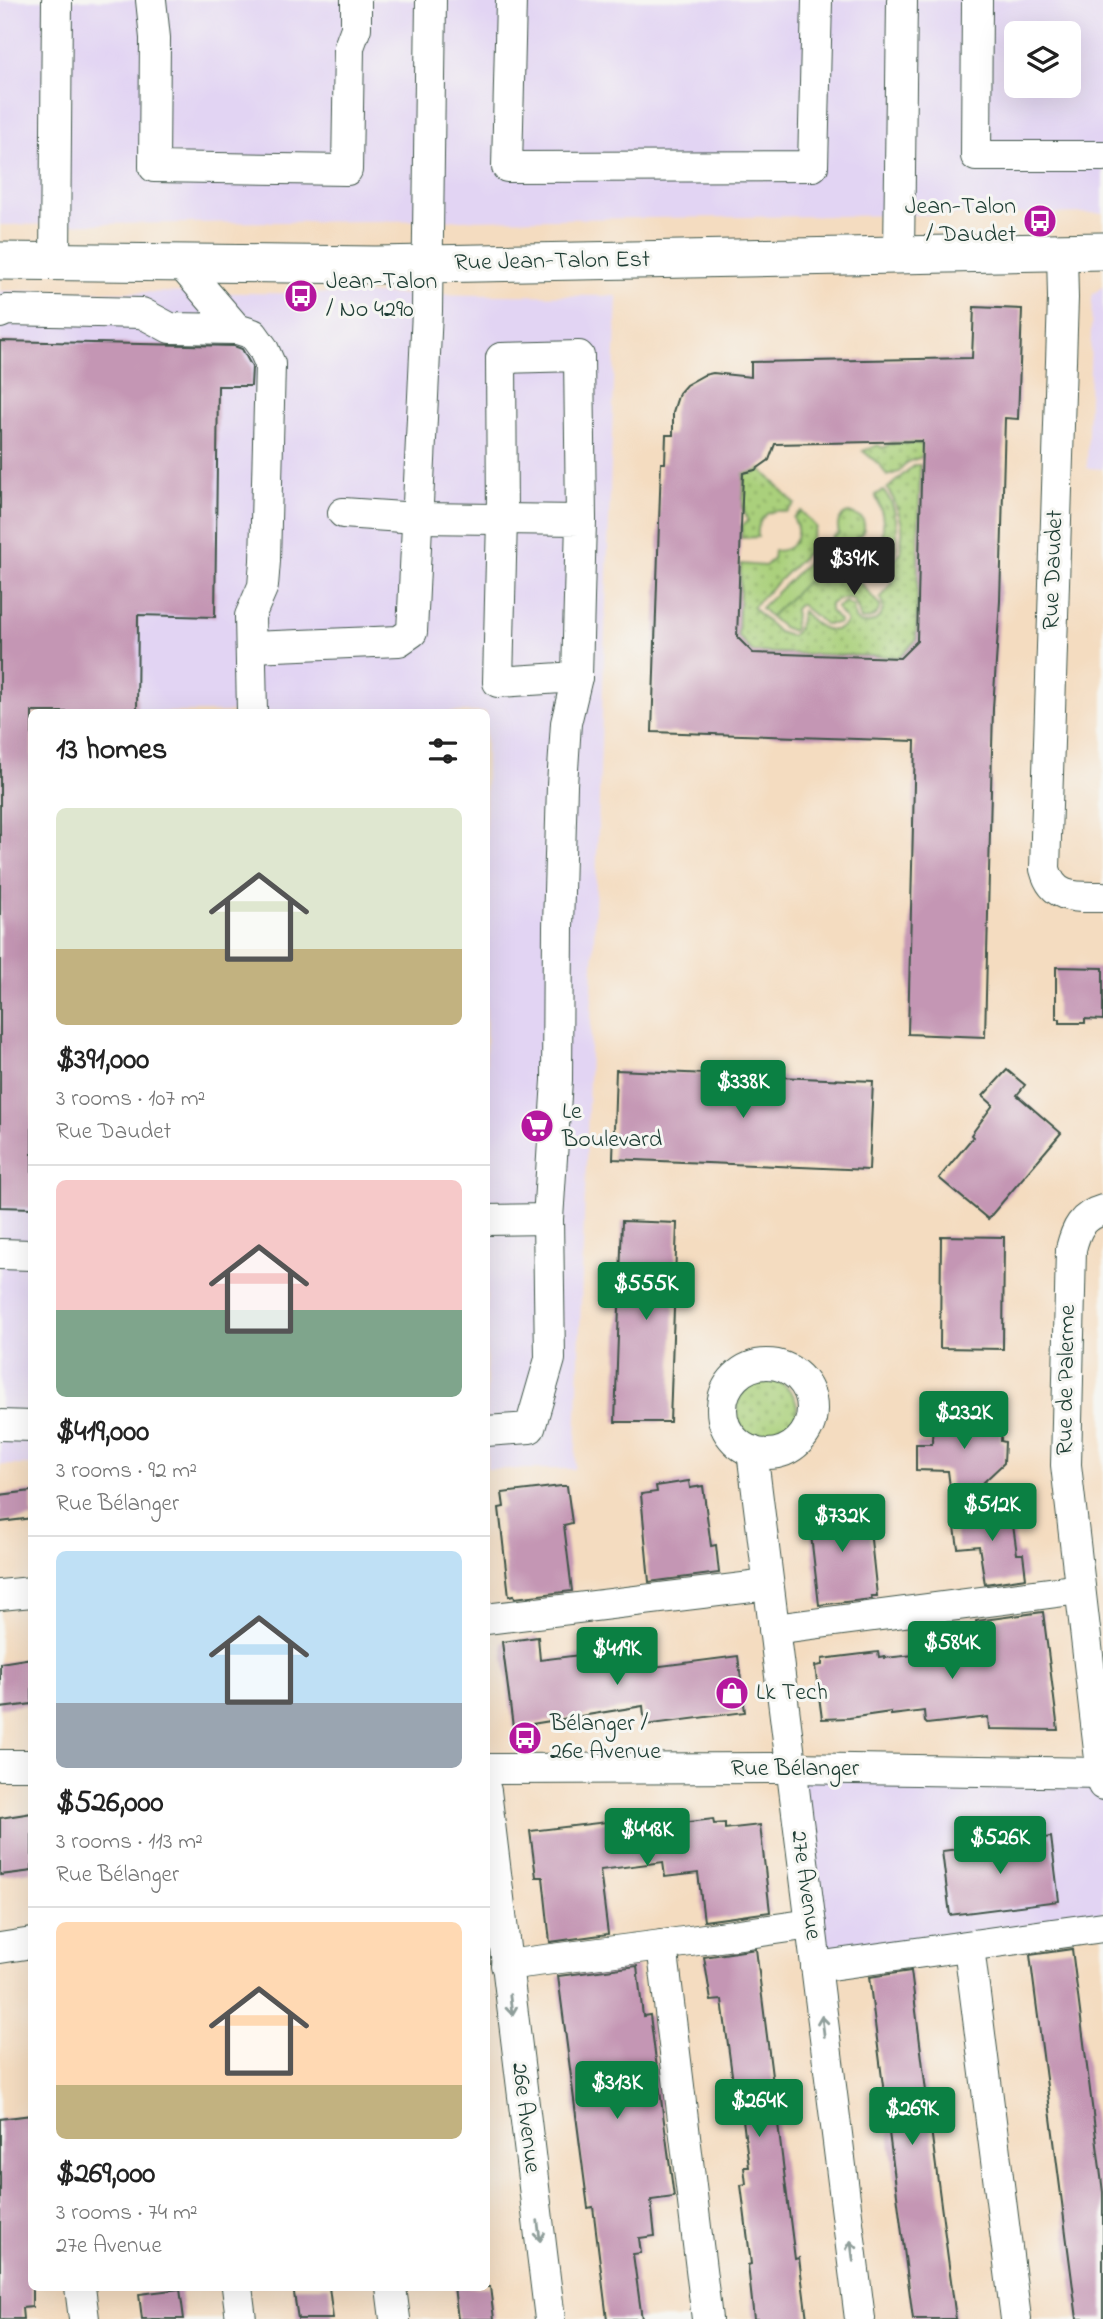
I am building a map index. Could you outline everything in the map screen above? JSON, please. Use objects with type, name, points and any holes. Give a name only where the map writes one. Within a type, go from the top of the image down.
[{"type":"main road","name":"Rue Jean-Talon Est","points":[[0,261],[428,264],[1103,251]]},
{"type":"street","points":[[55,262],[57,0]]},
{"type":"street","points":[[151,0],[155,38],[154,167],[347,170],[349,47],[356,28],[356,0]]},
{"type":"street","points":[[251,647],[399,641],[412,632],[428,264],[431,0]]},
{"type":"street","points":[[511,0],[507,167],[813,166],[817,0]]},
{"type":"street","points":[[899,255],[902,0]]},
{"type":"street","points":[[977,0],[976,156],[1103,156]]},
{"type":"street","name":"Rue Daudet","points":[[1062,251],[1063,298],[1045,862],[1047,876],[1053,887],[1074,897],[1103,897]]},
{"type":"street","points":[[181,264],[237,329]]},
{"type":"street","points":[[0,313],[7,310],[142,313],[170,328],[237,329],[253,334],[263,348],[270,365],[265,561],[264,586],[250,615],[252,709]]},
{"type":"street","points":[[490,1431],[530,1428],[550,1359],[548,1219],[557,1080],[562,785],[566,723],[577,677],[581,520],[579,356],[501,358],[502,518],[498,682],[577,677]]},
{"type":"street","points":[[343,513],[417,518],[581,520]]},
{"type":"street","name":"Rue de Palerme","points":[[1102,1777],[1094,1632],[1080,1589],[1066,1465],[1069,1261],[1078,1227],[1092,1214],[1103,1210]]},
{"type":"street","points":[[490,1220],[548,1219]]},
{"type":"street","points":[[0,1254],[28,1255]]},
{"type":"street","points":[[0,1425],[28,1426]]},
{"type":"street","name":"27e Avenue","points":[[752,1451],[860,2319]]},
{"type":"street","points":[[490,1619],[768,1586]]},
{"type":"street","points":[[774,1629],[1080,1589]]},
{"type":"street","points":[[0,1595],[28,1592]]},
{"type":"street","points":[[0,1765],[28,1765]]},
{"type":"street","name":"Rue Bélanger","points":[[490,1769],[790,1768],[1102,1777]]},
{"type":"street","name":"26e Avenue","points":[[490,1857],[494,1923],[506,1965],[550,2319]]},
{"type":"street","points":[[506,1965],[811,1924]]},
{"type":"street","points":[[816,1967],[1103,1927]]},
{"type":"street","points":[[0,1948],[28,1944]]},
{"type":"street","points":[[662,1945],[707,2319]]},
{"type":"street","points":[[968,1947],[1016,2319]]},
{"type":"street","points":[[80,2291],[84,2319]]},
{"type":"street","points":[[238,2291],[241,2319]]},
{"type":"street","points":[[392,2291],[395,2319]]},
{"type":"shaded area","points":[[0,0],[1103,0],[1103,213],[0,225]]},
{"type":"shaded area","points":[[1103,286],[1103,469],[1087,468],[1092,299],[1093,294]]},
{"type":"shaded area","name":"Le Boulevard","points":[[0,291],[617,296],[575,1469],[490,1469],[490,709],[28,709],[28,1465],[0,1465]]},
{"type":"shaded area","points":[[790,1768],[1103,1785],[1103,1927],[816,1967]]},
{"type":"green space","points":[[891,443],[921,443],[924,447],[922,457],[907,462],[899,472],[887,476],[880,465],[863,451],[878,445],[883,448]]},
{"type":"green space","points":[[914,465],[920,465],[916,640],[899,657],[753,652],[738,636],[741,564],[765,566],[773,559],[774,551],[791,545],[797,536],[793,518],[801,511],[816,527],[809,543],[809,551],[752,607],[778,632],[791,636],[798,629],[802,611],[817,625],[828,630],[846,624],[846,620],[836,608],[845,602],[853,606],[855,619],[859,623],[870,622],[879,617],[883,609],[880,598],[895,577],[890,565],[901,552],[901,523],[887,489]]},
{"type":"green space","points":[[761,469],[795,504],[786,512],[774,511],[764,516],[759,525],[758,537],[741,538],[742,526],[748,521],[743,509],[744,474]]},
{"type":"green space","points":[[883,491],[892,504],[897,528],[895,552],[885,564],[891,575],[889,576],[864,570],[877,553],[883,534],[882,515],[875,495]]},
{"type":"green space","points":[[849,513],[862,518],[864,527],[863,533],[855,539],[858,553],[856,558],[853,562],[842,564],[830,558],[828,547],[833,537],[839,533],[838,523],[841,518]]},
{"type":"green space","points":[[809,561],[818,571],[770,617],[761,608]]},
{"type":"green space","points":[[820,568],[836,578],[855,576],[880,606],[878,612],[871,618],[861,620],[855,602],[844,598],[830,604],[830,611],[840,622],[838,624],[825,624],[800,604],[795,609],[792,631],[770,617]]},
{"type":"green space","points":[[767,1380],[784,1385],[792,1393],[797,1410],[792,1427],[784,1435],[767,1440],[750,1435],[742,1427],[737,1410],[742,1393],[750,1385]]},
{"type":"building","points":[[974,307],[1022,309],[1018,419],[1005,418],[1000,601],[993,708],[985,1037],[908,1034],[915,741],[652,732],[661,463],[665,463],[666,435],[673,435],[673,412],[679,393],[686,385],[713,373],[751,377],[751,362],[972,358]],"holes":[[[922,441],[917,641],[900,658],[753,653],[737,637],[743,473],[755,470],[769,460],[775,444]]]},
{"type":"building","points":[[0,341],[234,346],[242,349],[252,367],[251,386],[218,386],[215,617],[138,615],[137,709],[28,709],[28,1208],[0,1207]]},
{"type":"building","points":[[1056,967],[1103,968],[1103,1020],[1085,1019],[1085,1023],[1060,1023],[1060,1019],[1056,1019]]},
{"type":"building","points":[[616,1070],[873,1081],[869,1170],[613,1159]]},
{"type":"building","points":[[1007,1070],[1025,1085],[1017,1095],[1061,1133],[988,1219],[939,1178],[973,1137],[971,1135],[993,1105],[983,1096]]},
{"type":"building","points":[[622,1221],[677,1223],[670,1422],[615,1422]]},
{"type":"building","points":[[941,1236],[1004,1237],[1003,1349],[940,1348]]},
{"type":"building","points":[[933,1414],[1002,1414],[1001,1441],[1005,1442],[1004,1463],[953,1511],[948,1471],[916,1470],[916,1444],[932,1444]]},
{"type":"building","points":[[689,1481],[690,1488],[703,1486],[711,1546],[716,1545],[719,1573],[649,1582],[641,1494],[657,1492],[656,1486]]},
{"type":"building","points":[[567,1486],[572,1523],[564,1525],[572,1591],[515,1598],[514,1595],[509,1596],[499,1508],[504,1507],[502,1493]]},
{"type":"building","points":[[28,1492],[28,1518],[0,1522],[0,1495]]},
{"type":"building","points":[[860,1502],[863,1522],[869,1521],[877,1596],[871,1596],[872,1599],[819,1605],[808,1509]]},
{"type":"building","points":[[1006,1508],[1007,1518],[1012,1518],[1017,1554],[1023,1554],[1026,1578],[985,1584],[979,1546],[958,1548],[953,1514]]},
{"type":"building","points":[[1043,1612],[1058,1730],[989,1729],[988,1717],[927,1724],[924,1711],[822,1719],[815,1666],[822,1665],[822,1659],[878,1652],[879,1657],[885,1658],[914,1655],[914,1661],[980,1653],[976,1621]]},
{"type":"building","points":[[538,1637],[540,1660],[604,1652],[606,1664],[637,1660],[638,1669],[738,1656],[745,1712],[645,1725],[643,1706],[513,1727],[502,1642]]},
{"type":"building","points":[[28,1659],[28,1704],[0,1708],[0,1663]]},
{"type":"building","points":[[28,1814],[28,1872],[0,1875],[0,1818]]},
{"type":"building","points":[[657,1816],[658,1826],[713,1819],[714,1824],[725,1823],[725,1829],[760,1825],[770,1912],[704,1921],[698,1873],[665,1877],[663,1862],[600,1870],[608,1934],[550,1942],[543,1877],[536,1877],[530,1831]]},
{"type":"building","points":[[1051,1837],[1059,1901],[950,1915],[942,1851]]},
{"type":"building","points":[[756,1949],[795,2259],[799,2258],[807,2319],[754,2319],[748,2265],[751,2264],[741,2185],[746,2184],[744,2167],[749,2167],[740,2096],[735,2097],[722,2000],[711,2001],[704,1957]]},
{"type":"building","points":[[1072,1949],[1103,2192],[1103,2319],[1077,2319],[1030,1955]]},
{"type":"building","points":[[637,1966],[643,2016],[650,2015],[674,2197],[651,2200],[655,2236],[639,2238],[641,2253],[633,2254],[642,2319],[607,2319],[593,2207],[588,2208],[558,1976]]},
{"type":"building","points":[[911,1971],[956,2319],[913,2319],[869,1977]]},
{"type":"building","points":[[28,2116],[28,2291],[32,2291],[32,2307],[22,2308],[23,2319],[0,2319],[0,2119]]},
{"type":"building","points":[[490,2287],[494,2319],[458,2319],[454,2291],[490,2291]]},
{"type":"building","points":[[180,2291],[184,2319],[142,2319],[139,2294]]},
{"type":"building","points":[[294,2291],[330,2291],[333,2319],[298,2319]]},
{"type":"place","name":"Jean-Talon / Daudet","points":[[1040,221]]},
{"type":"place","name":"Jean-Talon / No 4290","points":[[301,296]]},
{"type":"place","name":"Le Boulevard","points":[[537,1126]]},
{"type":"place","name":"Lk Tech","points":[[732,1693]]},
{"type":"place","name":"Bélanger / 26e Avenue","points":[[525,1738]]}]
